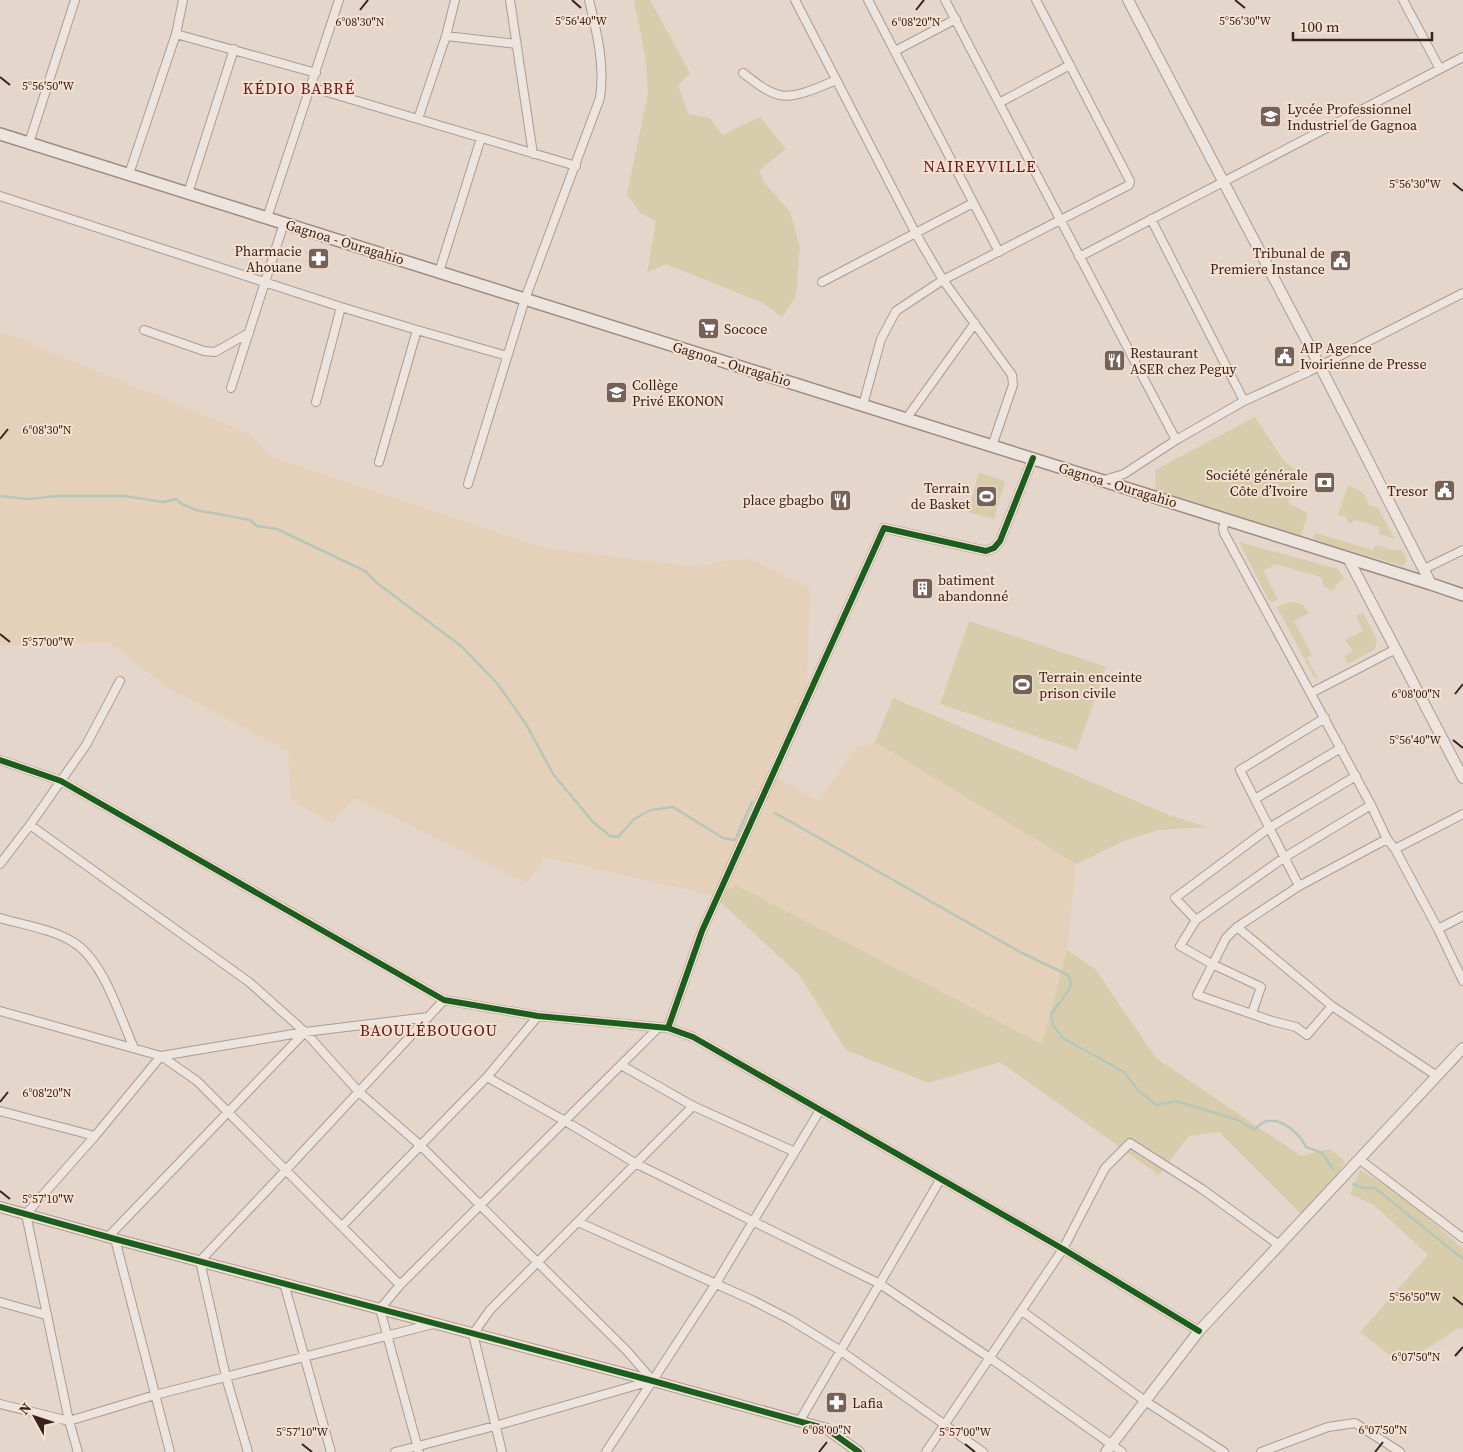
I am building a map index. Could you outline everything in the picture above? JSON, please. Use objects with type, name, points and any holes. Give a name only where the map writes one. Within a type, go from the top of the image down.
[{"type":"main road","name":"Gagnoa - Ouragahio","points":[[0,134],[1104,480],[1463,595]]},
{"type":"street","points":[[29,143],[76,0]]},
{"type":"street","points":[[129,174],[176,34],[183,0]]},
{"type":"street","points":[[267,218],[339,0]]},
{"type":"street","points":[[418,119],[446,36],[455,0]]},
{"type":"street","points":[[510,0],[533,154]]},
{"type":"street","points":[[468,484],[525,299],[600,98],[603,82],[602,64],[589,0]]},
{"type":"street","points":[[794,0],[916,234],[943,280],[1012,375],[1014,384],[992,446]]},
{"type":"street","points":[[868,0],[999,252]]},
{"type":"street","points":[[946,0],[1176,440]]},
{"type":"street","points":[[863,405],[881,340],[896,311],[943,280],[1130,182],[1036,0]]},
{"type":"street","points":[[1128,0],[1320,366],[1431,584]]},
{"type":"street","points":[[1403,0],[1440,69]]},
{"type":"street","points":[[895,51],[956,20]]},
{"type":"street","points":[[176,34],[316,73]]},
{"type":"street","points":[[446,36],[516,44]]},
{"type":"street","points":[[188,193],[234,49]]},
{"type":"street","points":[[1079,257],[1463,57]]},
{"type":"street","points":[[999,103],[1070,65]]},
{"type":"street","points":[[743,73],[766,89],[781,96],[805,93],[836,80]]},
{"type":"street","points":[[310,87],[576,166]]},
{"type":"street","points":[[440,272],[481,138]]},
{"type":"street","points":[[0,196],[266,281],[341,307],[507,356]]},
{"type":"street","points":[[822,282],[973,203]]},
{"type":"street","points":[[1151,219],[1244,401]]},
{"type":"street","points":[[231,388],[284,223]]},
{"type":"street","points":[[1104,480],[1124,474],[1176,440],[1244,401],[1320,366],[1463,293]]},
{"type":"street","points":[[316,402],[341,307]]},
{"type":"street","points":[[906,419],[975,323]]},
{"type":"street","points":[[144,330],[204,351],[215,352],[249,333]]},
{"type":"street","points":[[379,462],[417,330]]},
{"type":"street","points":[[668,1028],[702,931],[884,528],[986,551],[994,548],[1000,541],[1033,458]]},
{"type":"street","points":[[1226,519],[1223,528],[1224,533],[1356,776],[1387,839],[1395,849],[1438,929],[1463,980]]},
{"type":"street","points":[[1424,570],[1463,550]]},
{"type":"street","points":[[1348,558],[1463,778]]},
{"type":"street","points":[[1311,694],[1396,649]]},
{"type":"street","points":[[0,864],[86,745],[120,681]]},
{"type":"street","points":[[1299,886],[1240,770],[1325,718]]},
{"type":"street","points":[[1255,799],[1341,748]]},
{"type":"street","points":[[0,760],[61,781],[444,1000],[538,1016],[668,1028],[693,1037],[1063,1249],[1199,1331]]},
{"type":"street","points":[[1196,920],[1175,898],[1269,828],[1356,776]]},
{"type":"street","points":[[1252,1013],[1262,988],[1180,946],[1196,920],[1285,856],[1371,805]]},
{"type":"street","points":[[1395,849],[1463,814]]},
{"type":"street","points":[[30,825],[249,982],[305,1032],[359,1092],[420,1146],[653,1380]]},
{"type":"street","points":[[1332,1006],[1307,1035],[1296,1028],[1197,994],[1226,938],[1237,927],[1299,886],[1387,839]]},
{"type":"street","points":[[1438,929],[1463,916]]},
{"type":"street","points":[[0,918],[58,935],[73,942],[88,954],[100,970],[134,1048]]},
{"type":"street","points":[[1237,927],[1332,1006],[1437,1076]]},
{"type":"street","points":[[200,1260],[444,1000]]},
{"type":"street","points":[[0,1011],[161,1056],[197,1081],[400,1285]]},
{"type":"street","points":[[342,1226],[487,1077],[538,1016]]},
{"type":"street","points":[[26,1214],[95,1136],[161,1056],[305,1032],[428,1017]]},
{"type":"street","points":[[380,1309],[400,1285],[659,1027]]},
{"type":"street","points":[[112,1237],[305,1032]]},
{"type":"street","points":[[1109,1448],[1199,1331],[1463,1048]]},
{"type":"street","points":[[621,1065],[693,1106],[795,1152]]},
{"type":"street","points":[[487,1077],[565,1121],[635,1164],[880,1284],[990,1358],[1109,1448],[1122,1452]]},
{"type":"street","points":[[502,1452],[473,1334],[490,1310],[693,1106]]},
{"type":"street","points":[[606,1452],[715,1284],[820,1110]]},
{"type":"street","points":[[0,1111],[95,1136]]},
{"type":"street","points":[[926,1452],[1063,1249],[1105,1168],[1130,1143],[1202,1189],[1279,1245]]},
{"type":"street","points":[[1359,1160],[1463,1238]]},
{"type":"street","points":[[799,1422],[940,1180]]},
{"type":"street","points":[[0,1207],[435,1324],[653,1380],[827,1429],[859,1452]]},
{"type":"street","points":[[26,1214],[69,1421],[78,1452]]},
{"type":"street","points":[[578,1222],[790,1318],[841,1351],[983,1452]]},
{"type":"street","points":[[112,1237],[170,1452]]},
{"type":"street","points":[[200,1260],[226,1376],[248,1452]]},
{"type":"street","points":[[284,1283],[331,1452]]},
{"type":"street","points":[[0,1302],[46,1315]]},
{"type":"street","points":[[380,1309],[418,1449]]},
{"type":"street","points":[[1022,1310],[1145,1401],[1224,1452]]},
{"type":"street","points":[[0,1404],[69,1421],[226,1376],[435,1324]]},
{"type":"street","points":[[395,1452],[418,1449],[653,1380]]},
{"type":"street","points":[[1261,1452],[1328,1427],[1355,1423],[1400,1452]]},
{"type":"shaded area","points":[[634,0],[650,0],[690,73],[678,85],[688,114],[710,118],[722,135],[760,117],[786,149],[759,171],[764,182],[790,212],[800,247],[796,296],[782,317],[763,303],[666,264],[647,273],[656,221],[640,213],[627,194],[648,93],[646,61]]},
{"type":"shaded area","points":[[0,331],[250,434],[272,457],[544,548],[697,567],[729,560],[751,559],[810,588],[807,688],[766,771],[819,801],[855,749],[875,742],[1076,864],[1067,950],[1042,1044],[736,885],[714,896],[545,857],[527,883],[354,798],[332,824],[291,800],[288,751],[166,687],[109,642],[0,646]]},
{"type":"shaded area","points":[[1255,417],[1284,461],[1299,473],[1288,503],[1308,513],[1301,536],[1154,491],[1156,485],[1155,470]]},
{"type":"shaded area","name":"Terrain de Basket","points":[[979,473],[1005,481],[994,519],[968,512]]},
{"type":"shaded area","points":[[1348,486],[1359,490],[1366,497],[1368,505],[1378,508],[1395,539],[1379,534],[1379,527],[1356,520],[1349,524],[1346,517],[1338,515]]},
{"type":"shaded area","points":[[1315,533],[1373,550],[1375,545],[1396,551],[1401,549],[1407,560],[1403,566],[1313,540]]},
{"type":"shaded area","points":[[1239,542],[1338,569],[1345,580],[1340,579],[1341,582],[1335,585],[1337,588],[1330,591],[1327,587],[1324,587],[1321,577],[1276,564],[1263,571],[1278,599],[1274,602],[1269,601]]},
{"type":"shaded area","points":[[1291,602],[1302,604],[1309,613],[1294,621],[1312,655],[1307,658],[1318,679],[1314,677],[1277,607]]},
{"type":"shaded area","points":[[1363,613],[1377,640],[1375,649],[1348,664],[1344,657],[1353,651],[1345,640],[1363,631],[1356,616]]},
{"type":"shaded area","name":"Terrain enceinte prison civile","points":[[969,621],[1106,667],[1077,750],[940,704]]},
{"type":"shaded area","points":[[893,698],[1169,815],[1206,827],[1159,830],[1126,840],[1076,864],[875,742]]},
{"type":"shaded area","points":[[736,885],[1042,1044],[1067,950],[1096,970],[1156,1058],[1301,1156],[1330,1149],[1345,1161],[1334,1182],[1303,1216],[1219,1132],[1189,1136],[1159,1175],[1000,1062],[929,1083],[846,1050],[800,976],[714,896]]},
{"type":"shaded area","points":[[1360,1170],[1401,1197],[1463,1249],[1463,1329],[1459,1328],[1402,1365],[1360,1332],[1428,1255],[1374,1205],[1350,1194]]},
{"type":"waterway","points":[[0,496],[28,499],[58,496],[124,496],[163,502],[176,499],[196,510],[250,520],[257,526],[277,529],[365,571],[377,583],[461,646],[497,683],[526,724],[553,774],[593,822],[610,836],[618,837],[634,819],[651,810],[673,807],[723,838],[735,840],[752,802]]},
{"type":"waterway","points":[[775,813],[1020,952],[1068,975],[1071,981],[1070,988],[1051,1015],[1053,1025],[1063,1038],[1124,1072],[1138,1090],[1156,1105],[1176,1101],[1238,1120],[1255,1130],[1261,1124],[1268,1121],[1276,1121],[1291,1128],[1306,1147],[1322,1153],[1334,1170]]},
{"type":"waterway","points":[[1353,1184],[1362,1188],[1375,1188],[1463,1259]]},
{"type":"cycle path","points":[[668,1028],[702,931],[884,528],[986,551],[994,548],[1000,541],[1033,458]]},
{"type":"cycle path","points":[[0,760],[61,781],[444,1000],[538,1016],[668,1028],[693,1037],[1063,1249],[1199,1331]]},
{"type":"cycle path","points":[[0,1207],[827,1429],[859,1452]]},
{"type":"place","name":"Lycée Professionnel Industriel de Gagnoa","points":[[1271,117]]},
{"type":"place","name":"Pharmacie Ahouane","points":[[318,259]]},
{"type":"place","name":"Tribunal de Premiere Instance","points":[[1341,261]]},
{"type":"place","name":"Sococe","points":[[708,329]]},
{"type":"place","name":"AIP Agence Ivoirienne de Presse","points":[[1284,356]]},
{"type":"place","name":"Restaurant ASER chez Peguy","points":[[1114,361]]},
{"type":"place","name":"Collège Privé EKONON","points":[[616,393]]},
{"type":"place","name":"Société générale Côte d’Ivoire","points":[[1324,483]]},
{"type":"place","name":"Tresor","points":[[1444,491]]},
{"type":"place","name":"Terrain de Basket","points":[[986,496]]},
{"type":"place","name":"place gbagbo","points":[[840,500]]},
{"type":"place","name":"batiment abandonné","points":[[922,588]]},
{"type":"place","name":"Terrain enceinte prison civile","points":[[1023,685]]},
{"type":"place","name":"Lafia","points":[[836,1403]]},
{"type":"district","name":"KÉDIO BABRÉ","points":[[299,88]]},
{"type":"district","name":"NAIREYVILLE","points":[[980,166]]},
{"type":"district","name":"BAOULÉBOUGOU","points":[[429,1030]]}]
